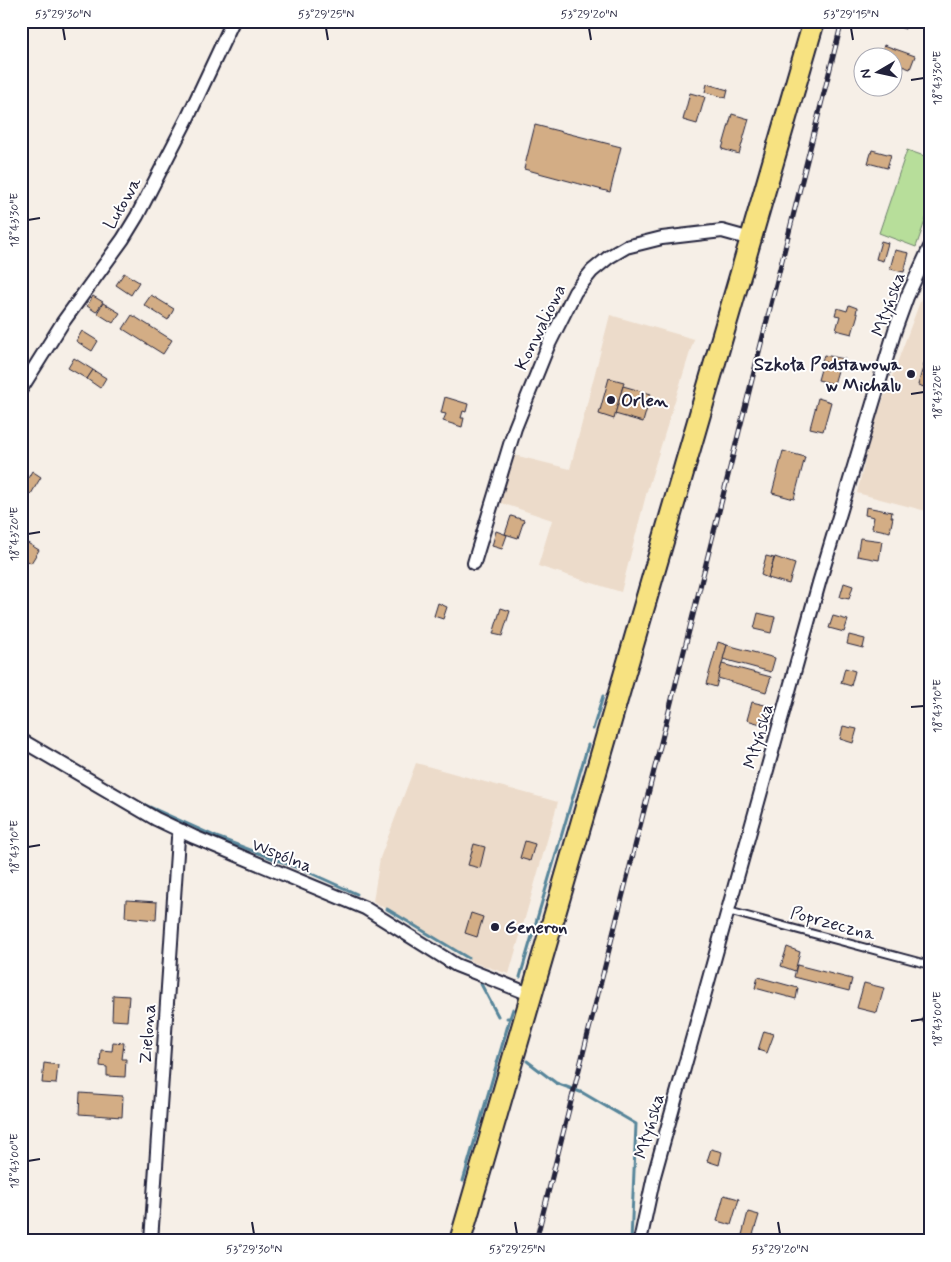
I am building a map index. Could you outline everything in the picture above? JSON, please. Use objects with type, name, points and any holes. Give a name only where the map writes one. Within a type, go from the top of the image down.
[{"type":"main road","points":[[460,1241],[814,21]]},
{"type":"street","name":"Lutowa","points":[[21,389],[63,322],[123,239],[137,216],[188,117],[233,21]]},
{"type":"street","name":"Konwaliowa","points":[[474,563],[515,428],[548,346],[574,292],[592,271],[609,257],[626,247],[662,238],[722,231],[751,239]]},
{"type":"street","name":"Młyńska","points":[[640,1241],[654,1176],[819,583],[895,330],[907,297],[930,248]]},
{"type":"street","name":"Wspólna","points":[[21,740],[113,795],[182,831],[365,908],[456,965],[532,995]]},
{"type":"street","name":"Zielona","points":[[151,1241],[178,838],[182,831]]},
{"type":"lane","name":"Poprzeczna","points":[[728,911],[930,965]]},
{"type":"shaded area","name":"Szkoła Podstawowa w Michalu","points":[[930,275],[930,512],[857,493],[873,427]]},
{"type":"shaded area","points":[[610,315],[694,339],[647,491],[621,592],[538,566],[552,520],[498,502],[514,455],[570,469]]},
{"type":"shaded area","points":[[416,763],[558,802],[509,974],[472,962],[373,901],[380,858]]},
{"type":"green space","points":[[907,150],[930,158],[930,207],[916,247],[879,233]]},
{"type":"building","points":[[891,21],[907,21],[905,29],[890,24]]},
{"type":"building","points":[[904,52],[915,56],[910,69],[904,67]]},
{"type":"building","points":[[707,84],[728,90],[726,98],[705,92]]},
{"type":"building","points":[[690,93],[705,97],[697,124],[683,120]]},
{"type":"building","points":[[732,114],[749,119],[739,154],[722,149]]},
{"type":"building","points":[[535,125],[621,147],[610,192],[524,169]]},
{"type":"building","points":[[872,150],[891,155],[887,168],[868,163]]},
{"type":"building","points":[[881,241],[888,243],[883,261],[876,259]]},
{"type":"building","points":[[895,250],[909,253],[904,272],[890,269]]},
{"type":"building","points":[[124,273],[139,282],[131,295],[116,285]]},
{"type":"building","points":[[151,295],[174,309],[168,320],[144,305]]},
{"type":"building","points":[[93,296],[103,302],[96,312],[87,306]]},
{"type":"building","points":[[103,303],[120,313],[113,323],[97,313]]},
{"type":"building","points":[[849,305],[857,308],[856,314],[858,314],[852,334],[836,330],[840,316],[835,315],[837,308],[847,311]]},
{"type":"building","points":[[132,315],[172,340],[163,354],[123,329]]},
{"type":"building","points":[[82,331],[98,341],[92,351],[76,341]]},
{"type":"building","points":[[930,346],[930,389],[918,385]]},
{"type":"building","points":[[824,355],[845,359],[842,368],[822,361]]},
{"type":"building","points":[[74,358],[93,370],[87,379],[68,368]]},
{"type":"building","points":[[823,362],[839,367],[834,384],[818,380]]},
{"type":"building","points":[[93,370],[106,378],[100,388],[87,379]]},
{"type":"building","name":"Orlen","points":[[609,378],[624,382],[614,419],[599,414]]},
{"type":"building","points":[[623,386],[651,394],[643,422],[615,414]]},
{"type":"building","points":[[445,397],[468,404],[466,412],[463,411],[461,418],[464,418],[462,427],[443,421],[446,414],[441,413]]},
{"type":"building","points":[[818,398],[831,402],[823,431],[810,428]]},
{"type":"building","points":[[783,451],[805,457],[794,499],[772,493]]},
{"type":"building","points":[[32,471],[41,477],[31,494],[22,489]]},
{"type":"building","points":[[866,507],[892,512],[890,532],[872,528],[874,517],[865,515]]},
{"type":"building","points":[[511,516],[524,520],[518,538],[505,534]]},
{"type":"building","points":[[496,531],[507,535],[502,549],[492,546]]},
{"type":"building","points":[[860,538],[882,541],[879,560],[857,556]]},
{"type":"building","points":[[21,539],[39,550],[31,563],[21,557]]},
{"type":"building","points":[[766,556],[774,558],[768,578],[761,575]]},
{"type":"building","points":[[775,557],[795,564],[789,584],[768,578]]},
{"type":"building","points":[[844,583],[853,586],[849,599],[840,597]]},
{"type":"building","points":[[438,603],[447,607],[443,619],[434,616]]},
{"type":"building","points":[[501,608],[510,611],[502,636],[493,634]]},
{"type":"building","points":[[758,613],[775,617],[771,633],[754,629]]},
{"type":"building","points":[[833,616],[848,620],[844,632],[829,628]]},
{"type":"building","points":[[849,635],[865,639],[863,648],[847,644]]},
{"type":"building","points":[[718,642],[727,645],[716,687],[706,684]]},
{"type":"building","points":[[727,645],[775,658],[771,672],[723,659]]},
{"type":"building","points":[[722,664],[771,677],[766,692],[718,678]]},
{"type":"building","points":[[845,668],[855,671],[851,686],[841,683]]},
{"type":"building","points":[[752,702],[769,706],[764,725],[747,720]]},
{"type":"building","points":[[843,726],[857,729],[853,743],[840,739]]},
{"type":"building","points":[[525,841],[535,844],[530,861],[520,858]]},
{"type":"building","points":[[474,844],[485,847],[480,868],[468,865]]},
{"type":"building","points":[[126,900],[157,902],[156,920],[125,917]]},
{"type":"building","points":[[471,913],[483,917],[477,937],[465,933]]},
{"type":"building","points":[[787,947],[800,952],[795,971],[781,966]]},
{"type":"building","points":[[797,965],[852,979],[849,991],[794,977]]},
{"type":"building","points":[[758,977],[798,988],[796,999],[755,988]]},
{"type":"building","points":[[864,983],[884,988],[877,1013],[857,1008]]},
{"type":"building","points":[[930,991],[930,1024],[922,1022]]},
{"type":"building","points":[[113,995],[129,996],[127,1021],[112,1020]]},
{"type":"building","points":[[764,1031],[774,1034],[767,1053],[758,1050]]},
{"type":"building","points":[[113,1042],[124,1043],[122,1059],[126,1059],[125,1077],[107,1076],[107,1067],[100,1066],[101,1050],[112,1051]]},
{"type":"building","points":[[44,1063],[58,1065],[56,1084],[42,1083]]},
{"type":"building","points":[[80,1093],[123,1096],[122,1117],[79,1114]]},
{"type":"building","points":[[711,1149],[722,1152],[719,1165],[707,1161]]},
{"type":"building","points":[[724,1195],[739,1199],[731,1225],[717,1221]]},
{"type":"building","points":[[748,1212],[759,1215],[752,1238],[742,1235]]},
{"type":"waterway","points":[[593,729],[603,696]]},
{"type":"waterway","points":[[520,977],[588,745]]},
{"type":"waterway","points":[[141,803],[219,838],[306,871],[357,894]]},
{"type":"waterway","points":[[387,909],[468,958]]},
{"type":"waterway","points":[[481,984],[498,1016]]},
{"type":"waterway","points":[[510,1018],[513,1009]]},
{"type":"waterway","points":[[463,1181],[510,1018],[507,1018]]},
{"type":"waterway","points":[[527,1061],[556,1083],[583,1093],[636,1124],[631,1241]]},
{"type":"railway","points":[[536,1241],[842,21]]},
{"type":"place","name":"Szkoła Podstawowa w Michalu","points":[[911,374]]},
{"type":"place","name":"Orlen","points":[[611,400]]},
{"type":"place","name":"Generon","points":[[495,927]]}]
